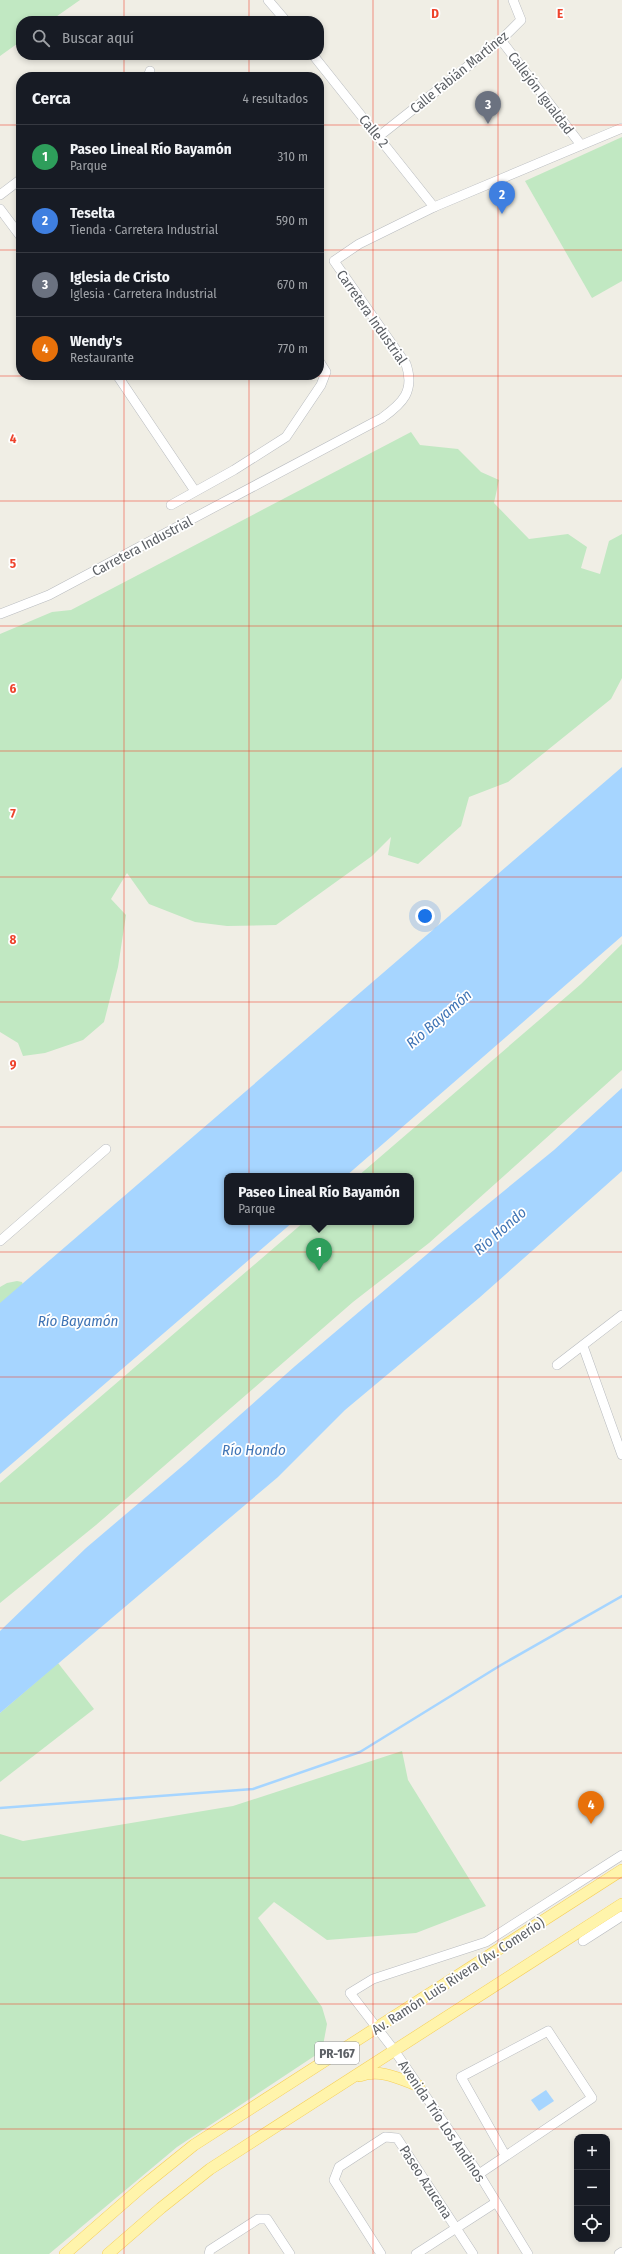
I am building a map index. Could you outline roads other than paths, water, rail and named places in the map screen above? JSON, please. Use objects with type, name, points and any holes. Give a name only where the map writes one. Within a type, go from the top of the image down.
[{"type":"main road","name":"Av. Ramón Luis Rivera (Av. Comerío)","points":[[64,2254],[143,2186],[194,2146],[622,1870]]},
{"type":"main road","name":"Av. Ramón Luis Rivera (Av. Comerío)","points":[[108,2254],[160,2208],[210,2169],[622,1904]]},
{"type":"main road","points":[[343,2083],[368,2073],[377,2072],[418,2086]]},
{"type":"street","points":[[268,0],[282,16]]},
{"type":"street","name":"Calle Fabián Martínez","points":[[378,137],[501,40],[521,20],[513,0]]},
{"type":"street","name":"Callejón Igualdad","points":[[501,40],[581,145]]},
{"type":"street","name":"Calle 2","points":[[317,60],[434,207]]},
{"type":"street","name":"Carretera Industrial","points":[[0,614],[49,595],[382,418],[396,408],[405,397],[410,383],[406,364],[334,261],[359,244],[434,207],[622,128]]},
{"type":"street","points":[[0,195],[16,183]]},
{"type":"street","points":[[0,209],[16,230]]},
{"type":"street","points":[[120,380],[195,491]]},
{"type":"street","points":[[171,505],[234,470],[286,437],[323,380]]},
{"type":"street","points":[[0,1241],[106,1149]]},
{"type":"street","points":[[557,1366],[622,1315]]},
{"type":"street","points":[[584,1346],[622,1455]]},
{"type":"street","name":"Avenida Trío Los Andinos","points":[[528,2254],[495,2203],[479,2174],[394,2050],[376,2029],[350,1993],[373,1979],[486,1942],[622,1855]]},
{"type":"street","points":[[583,1941],[622,1916]]},
{"type":"street","points":[[479,2174],[505,2155],[592,2098],[548,2031],[462,2077],[505,2155]]},
{"type":"street","name":"Paseo Azucena","points":[[381,2254],[334,2180],[339,2167],[385,2137],[397,2138],[456,2228]]},
{"type":"street","points":[[416,2254],[495,2203]]},
{"type":"street","points":[[209,2254],[210,2250],[258,2219],[267,2219],[290,2254]]},
{"type":"street","points":[[456,2228],[473,2254]]},
{"type":"water","name":"Río Bayamón","points":[[622,767],[622,936],[349,1173],[224,1173],[224,1225],[290,1225],[0,1474],[0,1303]]},
{"type":"water","name":"Río Hondo","points":[[622,1088],[622,1171],[479,1298],[345,1410],[278,1477],[0,1713],[0,1631],[86,1548],[186,1463],[294,1367],[439,1244],[554,1150]]},
{"type":"water","points":[[546,2090],[554,2101],[539,2111],[531,2100]]},
{"type":"waterway","points":[[0,1808],[253,1789],[360,1752],[501,1665],[622,1596]]},
{"type":"place","name":"Iglesia de Cristo","points":[[488,124]]},
{"type":"place","name":"Teselta","points":[[502,214]]},
{"type":"place","name":"Paseo Lineal Río Bayamón","points":[[319,1271]]},
{"type":"place","name":"Wendy's","points":[[591,1824]]}]
